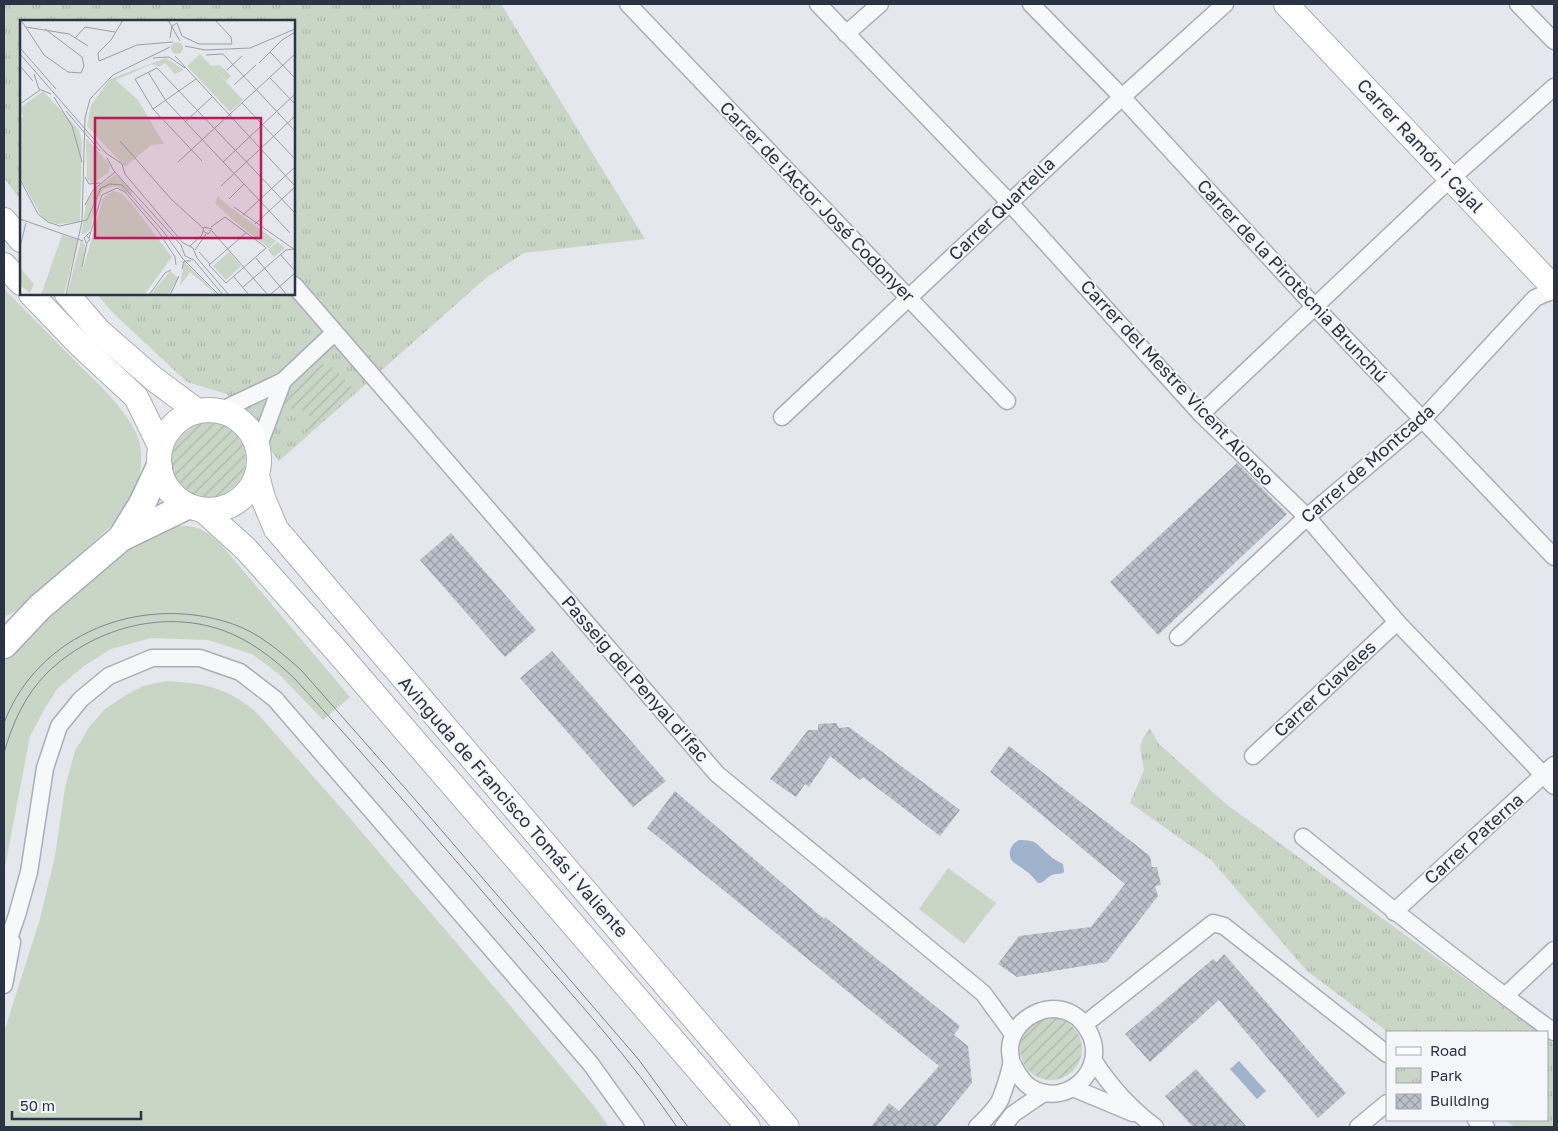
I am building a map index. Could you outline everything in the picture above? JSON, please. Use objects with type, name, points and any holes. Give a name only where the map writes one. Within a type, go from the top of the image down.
[{"type":"main road","name":"Carrer Ramón i Cajal","points":[[1286,4],[1554,289]]},
{"type":"main road","points":[[4,220],[20,239]]},
{"type":"main road","points":[[4,265],[20,282]]},
{"type":"main road","points":[[32,295],[80,345],[136,397],[160,457],[164,483],[174,497],[195,508],[217,510],[230,506],[242,499],[251,489],[257,476],[260,462],[258,448],[250,431],[237,418],[209,411],[154,379],[99,331],[68,295]]},
{"type":"main road","points":[[4,644],[40,607],[121,538],[142,504],[160,457],[166,434],[174,424],[185,416],[209,411]]},
{"type":"main road","name":"Avinguda de Francisco Tomás i Valiente","points":[[257,476],[263,498],[276,529],[787,1127]]},
{"type":"main road","points":[[121,538],[195,508]]},
{"type":"main road","name":"Avinguda de Francisco Tomás i Valiente","points":[[195,508],[246,549],[342,657],[748,1127]]},
{"type":"main road","points":[[4,624],[10,623],[40,607]]},
{"type":"main road","points":[[662,1027],[732,1127]]},
{"type":"street","name":"Carrer de l'Actor José Codonyer","points":[[628,4],[1007,401]]},
{"type":"street","name":"Carrer del Mestre Vicent Alonso","points":[[818,4],[1009,202],[1201,414],[1307,517],[1397,622],[1551,776]]},
{"type":"street","points":[[846,34],[880,4]]},
{"type":"street","name":"Carrer de la Pirotècnia Brunchú","points":[[1031,4],[1122,97],[1315,307],[1554,557]]},
{"type":"street","name":"Carrer Quartella","points":[[782,417],[1009,202],[1225,4]]},
{"type":"street","points":[[1518,4],[1554,41]]},
{"type":"street","points":[[1201,414],[1451,179],[1554,87]]},
{"type":"street","name":"Passeig del Penyal d'Ifac","points":[[295,287],[717,774],[983,993],[1014,1034]]},
{"type":"street","name":"Carrer de Montcada","points":[[1178,637],[1307,517],[1422,420],[1535,298],[1554,289]]},
{"type":"street","points":[[209,411],[283,381],[334,333]]},
{"type":"street","points":[[258,448],[283,381]]},
{"type":"street","name":"Carrer Claveles","points":[[1253,756],[1397,622]]},
{"type":"street","points":[[4,985],[29,872],[45,768],[59,726],[81,698],[109,676],[152,658],[200,658],[240,672],[275,699],[590,1063],[636,1127]]},
{"type":"street","name":"Carrer Paterna","points":[[1394,912],[1551,776]]},
{"type":"street","points":[[1303,837],[1394,912],[1554,1032]]},
{"type":"street","points":[[4,953],[18,915]]},
{"type":"street","points":[[1085,1024],[1213,923],[1224,926],[1386,1053]]},
{"type":"street","points":[[1505,996],[1554,950]]},
{"type":"street","points":[[1094,1061],[1084,1079],[1073,1088],[1059,1093],[1044,1093],[1031,1088],[1020,1078],[1012,1063],[1010,1048],[1014,1034],[1022,1022],[1031,1014],[1045,1009],[1060,1009],[1074,1014],[1085,1024],[1093,1040],[1094,1061],[1103,1075],[1138,1114],[1155,1127]]},
{"type":"street","points":[[977,1127],[1000,1100],[1012,1063]]},
{"type":"street","points":[[1073,1088],[1138,1114]]},
{"type":"street","points":[[1003,1127],[1013,1114],[1044,1093]]},
{"type":"street","points":[[1358,1127],[1386,1104]]},
{"type":"green space","points":[[4,4],[501,4],[645,239],[524,253],[487,277],[279,461],[227,394],[187,382],[112,312],[98,295],[295,295],[295,20],[20,20],[20,199],[4,178]]},
{"type":"green space","points":[[4,289],[121,409],[130,421],[140,444],[141,468],[136,493],[130,508],[23,607],[4,617]]},
{"type":"green space","points":[[322,364],[334,368],[355,391],[305,436],[310,426],[307,413],[291,408],[287,409],[278,419],[289,395],[301,378],[315,366]]},
{"type":"green space","points":[[199,420],[215,420],[229,426],[240,437],[246,451],[246,467],[240,481],[229,492],[215,498],[199,498],[185,492],[174,481],[168,467],[168,451],[174,437],[185,426]]},
{"type":"green space","points":[[167,526],[195,527],[206,532],[219,542],[350,697],[323,720],[279,674],[252,654],[208,640],[151,638],[111,649],[84,666],[58,688],[30,736],[4,872],[4,656],[127,547]]},
{"type":"green space","points":[[166,681],[192,683],[214,688],[235,697],[256,712],[342,809],[513,1009],[594,1106],[609,1127],[4,1127],[4,1032],[40,919],[55,856],[65,788],[75,751],[90,726],[105,709],[143,686]]},
{"type":"green space","points":[[1150,728],[1158,743],[1226,804],[1537,1031],[1387,1031],[1307,971],[1211,860],[1130,803],[1144,770],[1140,747],[1143,738]]},
{"type":"green space","points":[[948,868],[996,903],[964,944],[919,909]]},
{"type":"green space","points":[[1051,1018],[1063,1021],[1073,1027],[1079,1037],[1082,1049],[1079,1061],[1073,1071],[1063,1077],[1051,1080],[1039,1077],[1029,1071],[1023,1061],[1020,1049],[1023,1037],[1029,1027],[1039,1021]]},
{"type":"green space","points":[[1548,1039],[1554,1044],[1554,1127],[1515,1127],[1506,1121],[1548,1121]]},
{"type":"water","points":[[1019,840],[1036,843],[1052,858],[1063,864],[1064,872],[1052,875],[1038,883],[1012,861],[1011,849]]},
{"type":"water","points":[[1239,1061],[1266,1091],[1257,1099],[1230,1069]]},
{"type":"building","points":[[1237,463],[1287,514],[1158,635],[1110,582]]},
{"type":"building","points":[[451,533],[536,630],[505,657],[420,560]]},
{"type":"building","points":[[552,651],[666,781],[633,807],[520,678]]},
{"type":"building","points":[[836,723],[839,728],[849,727],[960,810],[940,836],[863,777],[860,780],[830,756],[809,787],[805,784],[796,797],[770,779],[808,730],[818,730],[818,724]]},
{"type":"building","points":[[1009,746],[1150,856],[1152,867],[1157,867],[1161,885],[1155,886],[1158,896],[1107,962],[1017,977],[998,964],[1019,936],[1091,927],[1125,884],[990,772]]},
{"type":"building","points":[[675,791],[824,919],[825,917],[960,1026],[954,1035],[968,1046],[972,1083],[936,1127],[871,1127],[889,1103],[899,1111],[939,1066],[647,828]]},
{"type":"building","points":[[1224,954],[1346,1093],[1318,1118],[1219,1000],[1150,1062],[1125,1034],[1213,959],[1217,962]]},
{"type":"building","points":[[1196,1069],[1247,1127],[1193,1127],[1165,1096]]},
{"type":"tram line","points":[[4,723],[20,692],[41,665],[67,644],[96,628],[128,618],[162,614],[196,615],[230,623],[260,637],[302,671],[412,796],[639,1060],[688,1127]]},
{"type":"tram line","points":[[4,753],[20,710],[39,682],[65,658],[85,645],[106,635],[128,627],[175,622],[199,624],[222,630],[252,644],[278,663],[294,678],[436,837],[601,1028],[659,1101],[677,1127]]}]
